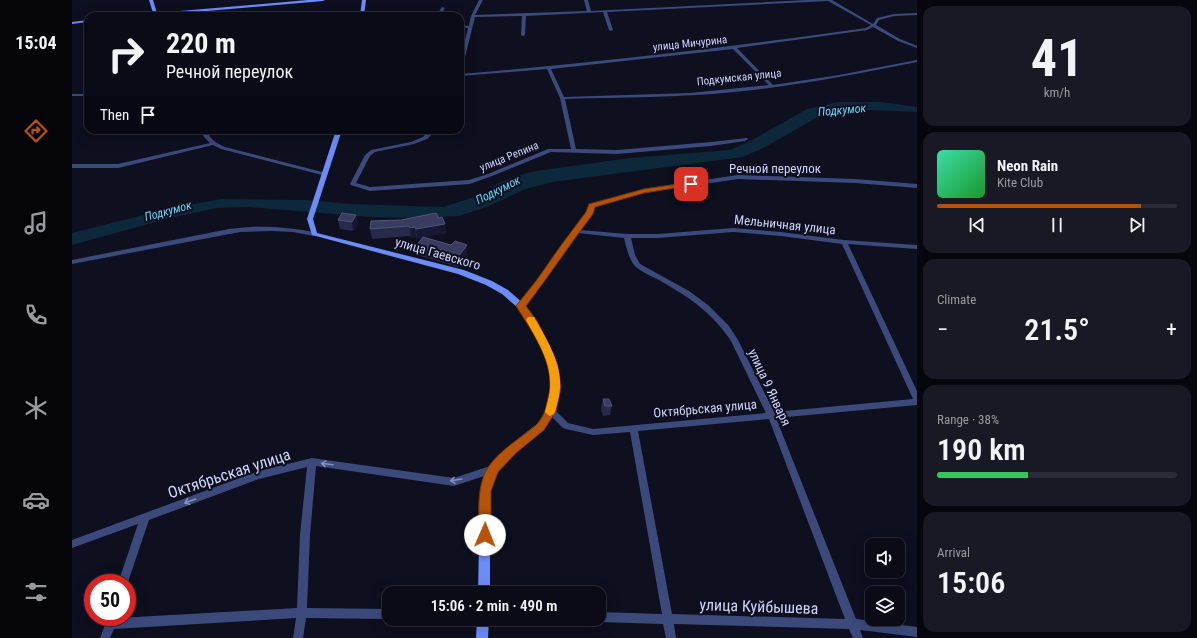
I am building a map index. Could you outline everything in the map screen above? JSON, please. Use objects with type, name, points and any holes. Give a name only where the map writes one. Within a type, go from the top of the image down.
[{"type":"main road","points":[[151,0],[155,12]]},
{"type":"main road","points":[[189,12],[323,0]]},
{"type":"main road","points":[[362,12],[364,0]]},
{"type":"main road","points":[[72,23],[84,22]]},
{"type":"main road","points":[[314,234],[310,219],[338,134]]},
{"type":"main road","name":"улица Гаевского","points":[[314,234],[461,272],[489,283],[505,292],[521,306],[533,323],[552,364],[556,387],[551,411],[540,427],[512,450],[493,470],[485,491],[484,586]]},
{"type":"main road","points":[[482,638],[483,626]]},
{"type":"street","points":[[464,53],[473,16],[480,0]]},
{"type":"street","points":[[586,0],[589,12]]},
{"type":"street","points":[[725,0],[730,6]]},
{"type":"street","points":[[473,16],[605,12],[829,0],[899,40],[917,47]]},
{"type":"street","points":[[440,12],[443,8]]},
{"type":"street","points":[[605,12],[611,30]]},
{"type":"street","name":"улица Мичурина","points":[[464,75],[549,68],[735,48],[867,29],[874,25],[878,19],[894,15],[917,14]]},
{"type":"street","points":[[524,15],[524,35]]},
{"type":"street","points":[[464,26],[470,27]]},
{"type":"street","points":[[735,48],[772,86]]},
{"type":"street","name":"Подкумская улица","points":[[562,98],[708,93],[772,86],[878,69],[917,61]]},
{"type":"street","points":[[549,68],[562,98],[574,151]]},
{"type":"street","points":[[72,95],[84,95]]},
{"type":"street","points":[[205,134],[206,138],[212,144],[223,148],[324,174]]},
{"type":"street","name":"улица Репина","points":[[429,134],[425,138],[412,143],[373,151],[368,154],[353,184],[370,189],[470,182],[550,150],[617,152],[711,144],[745,139]]},
{"type":"street","points":[[72,166],[118,166],[212,144]]},
{"type":"street","name":"Речной переулок","points":[[521,306],[540,283],[590,212],[592,206],[644,191],[738,177],[856,181],[917,186]]},
{"type":"street","name":"улица Гаевского","points":[[72,262],[229,231],[252,228],[274,228],[314,234]]},
{"type":"street","points":[[576,230],[627,236]]},
{"type":"street","name":"Мельничная улица","points":[[627,236],[658,236],[733,230],[917,248]]},
{"type":"street","name":"улица 9 Января","points":[[627,236],[632,255],[637,265],[687,293],[706,307],[726,328],[771,414],[854,624],[858,638]]},
{"type":"street","points":[[844,242],[917,399]]},
{"type":"street","name":"Октябрьская улица","points":[[551,411],[566,426],[593,432],[771,414],[917,402]]},
{"type":"street","points":[[633,428],[671,638]]},
{"type":"street","points":[[298,638],[302,613],[305,535],[312,462]]},
{"type":"street","name":"Октябрьская улица","points":[[72,544],[259,475],[312,462],[454,482],[493,470]]},
{"type":"street","points":[[126,574],[145,517]]},
{"type":"street","points":[[136,620],[302,613],[382,614]]},
{"type":"street","name":"улица Куйбышева","points":[[606,617],[854,624],[917,632]]},
{"type":"street","points":[[105,638],[109,626]]},
{"type":"water","name":"Подкумок","points":[[838,102],[882,102],[917,107],[917,112],[869,110],[823,114],[767,146],[743,157],[552,182],[523,190],[487,207],[459,216],[419,218],[371,217],[247,207],[217,208],[170,218],[72,245],[72,233],[167,209],[221,199],[306,200],[352,204],[443,207],[481,195],[497,184],[516,176],[536,171],[630,158],[730,150],[752,140],[807,109]]},
{"type":"building","points":[[342,213],[356,215],[352,222],[338,220]]},
{"type":"building","points":[[436,213],[439,218],[442,217],[445,224],[416,229],[415,227],[410,228],[409,226],[370,229],[371,221],[401,220]]},
{"type":"building","points":[[423,237],[451,245],[455,241],[467,245],[458,257],[416,246]]},
{"type":"building","points":[[603,399],[609,399],[612,406],[605,406]]},
{"type":"slow traffic","points":[[531,320],[544,343],[552,364],[556,387],[550,412]]},
{"type":"route","points":[[485,535],[485,491],[493,470],[512,450],[540,427],[551,411],[556,387],[552,364],[544,343],[533,323],[521,306],[531,292],[540,283],[564,245],[590,212],[592,206],[644,191],[691,184]]}]
